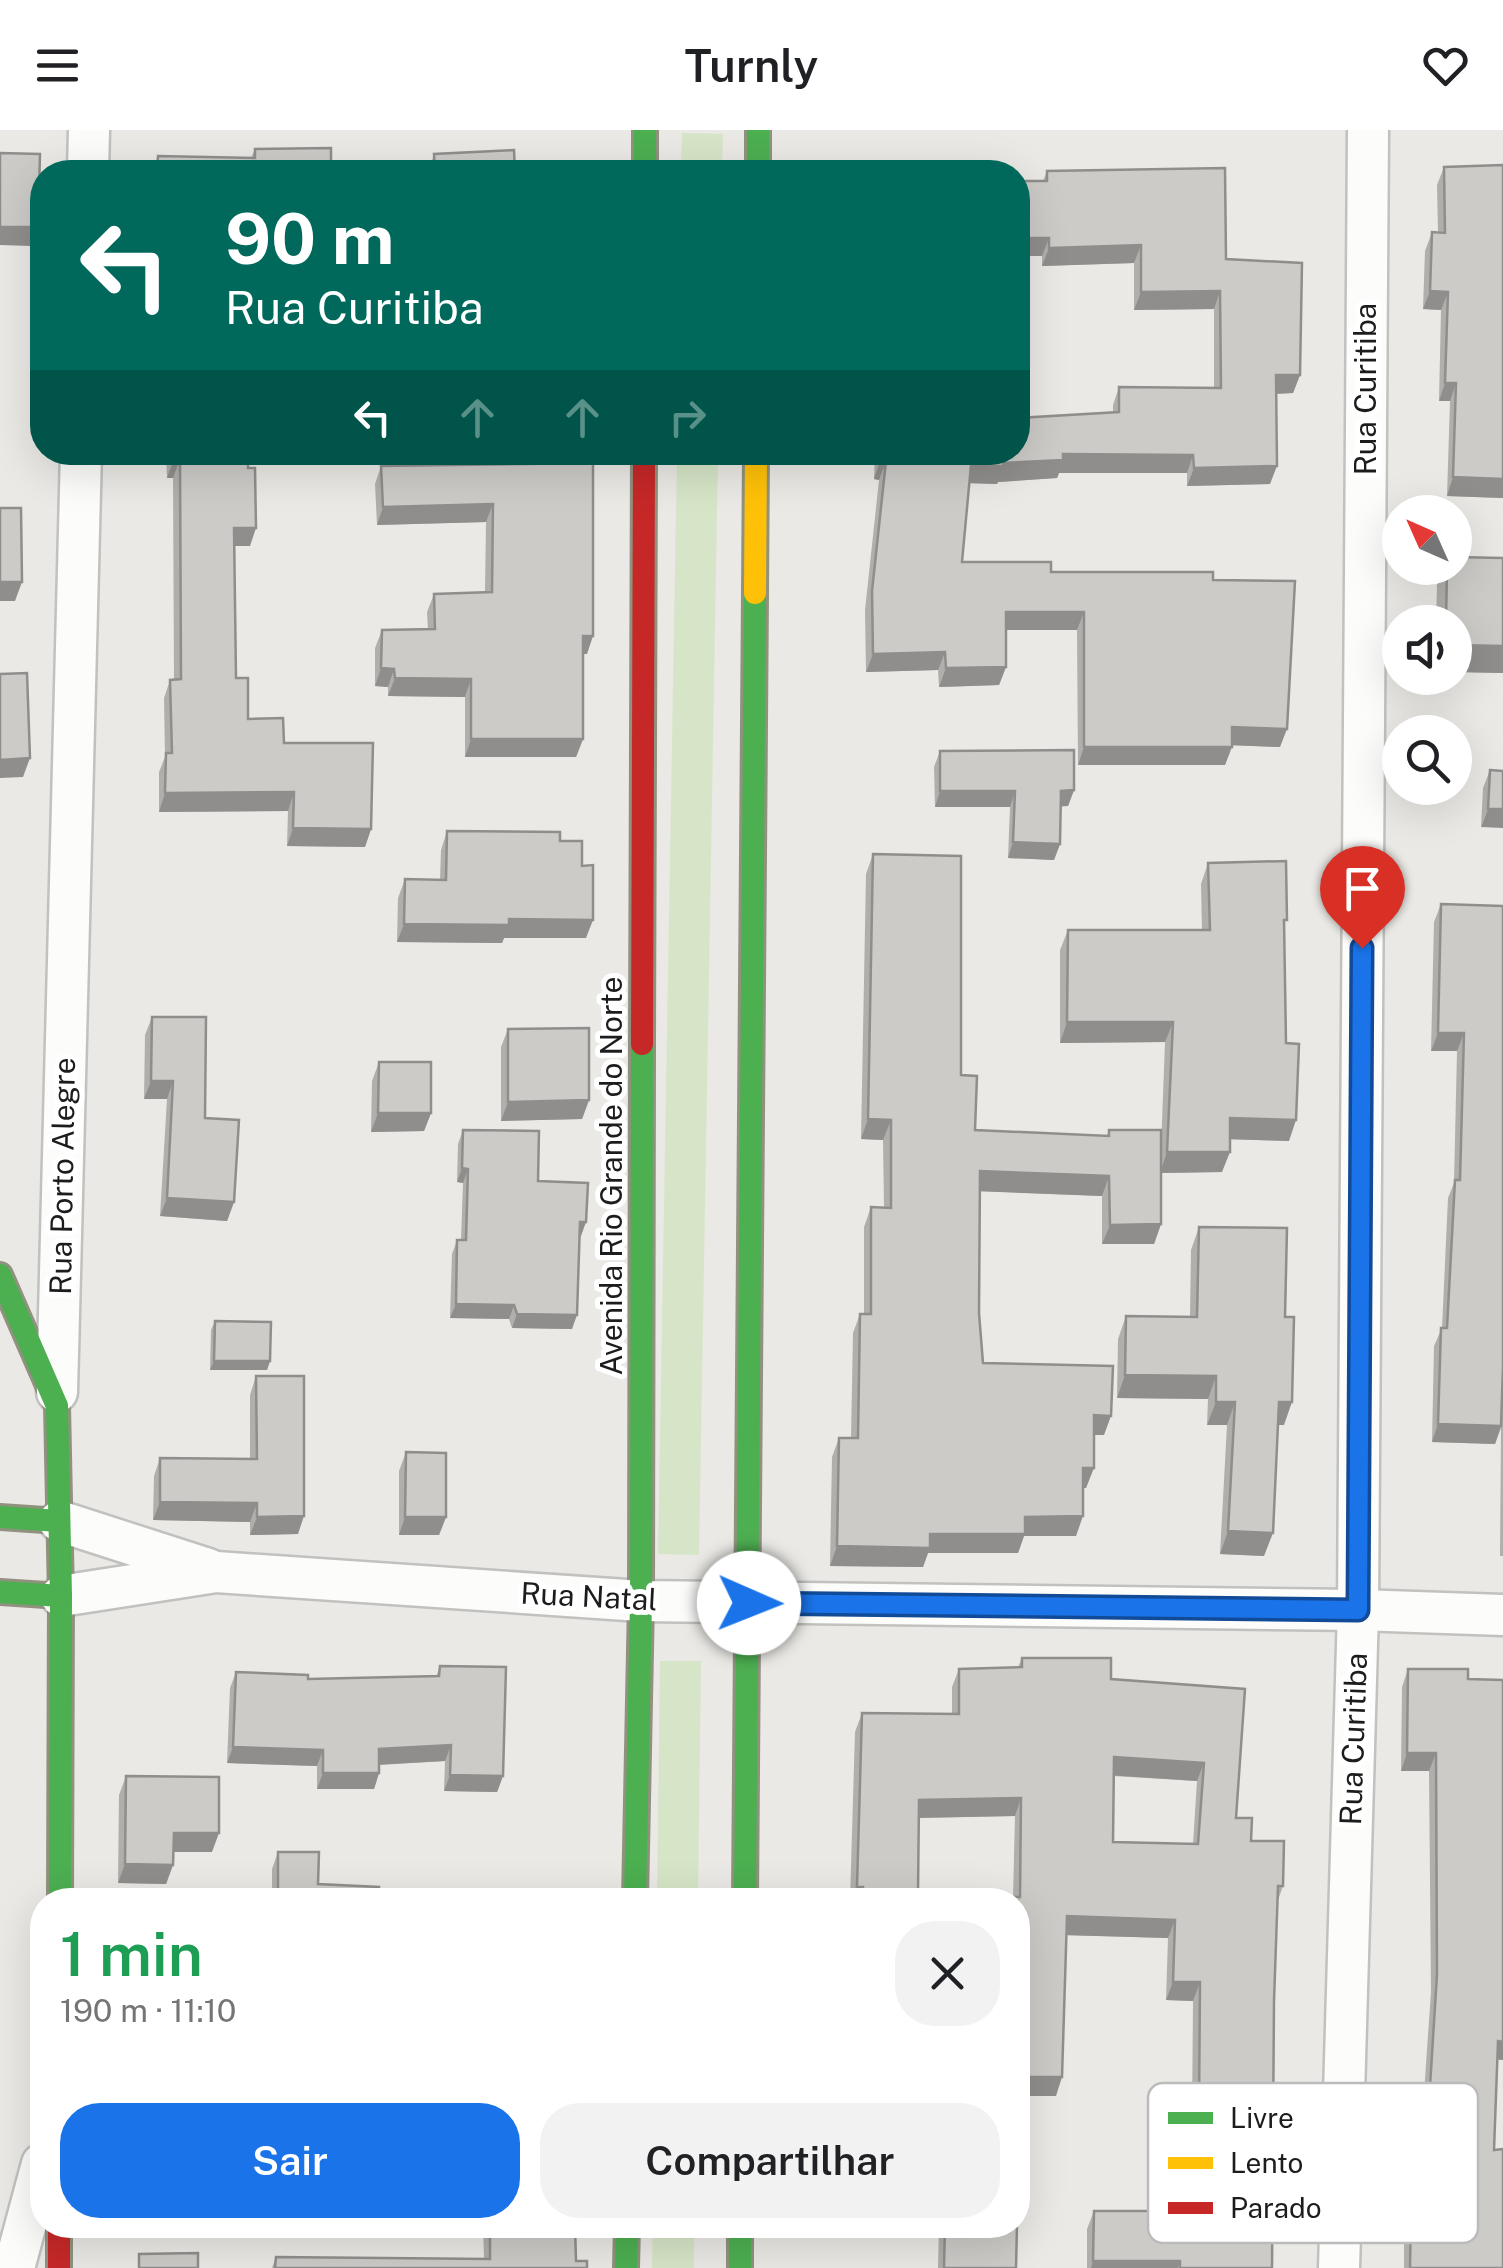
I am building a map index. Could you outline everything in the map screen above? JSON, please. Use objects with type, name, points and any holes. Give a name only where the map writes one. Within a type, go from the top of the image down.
[{"type":"main road","points":[[645,130],[645,160]]},
{"type":"main road","points":[[758,130],[758,160]]},
{"type":"main road","name":"Avenida Rio Grande do Norte","points":[[634,1888],[642,1602],[644,465]]},
{"type":"main road","points":[[745,1888],[756,465]]},
{"type":"main road","points":[[0,1275],[57,1406]]},
{"type":"main road","name":"Rua Porto Alegre","points":[[57,1406],[60,1888]]},
{"type":"main road","points":[[0,1517],[58,1521]]},
{"type":"main road","points":[[0,1592],[60,1596]]},
{"type":"main road","points":[[59,2238],[59,2268]]},
{"type":"main road","points":[[626,2268],[627,2238]]},
{"type":"main road","points":[[740,2238],[740,2268]]},
{"type":"street","points":[[88,160],[89,130]]},
{"type":"street","name":"Rua Curitiba","points":[[1344,2083],[1358,1610],[1368,130]]},
{"type":"street","name":"Rua Porto Alegre","points":[[57,1406],[80,465]]},
{"type":"street","name":"Rua Natal","points":[[58,1521],[216,1572]]},
{"type":"street","name":"Rua Natal","points":[[60,1596],[216,1572],[642,1602],[1503,1615]]},
{"type":"street","points":[[14,2268],[30,2209]]},
{"type":"street","name":"Rua Curitiba","points":[[1338,2268],[1339,2243]]},
{"type":"green space","points":[[682,133],[723,134],[722,160],[681,160]]},
{"type":"green space","points":[[677,465],[718,465],[699,1555],[658,1554]]},
{"type":"green space","points":[[660,1661],[701,1661],[698,1888],[657,1888]]},
{"type":"green space","points":[[653,2238],[694,2238],[694,2268],[652,2268]]},
{"type":"building","points":[[331,148],[331,160],[158,160],[158,156],[255,158],[255,149]]},
{"type":"building","points":[[514,150],[514,160],[434,160],[434,154]]},
{"type":"building","points":[[0,153],[40,154],[40,160],[30,160],[30,227],[0,227]]},
{"type":"building","points":[[1503,165],[1503,479],[1453,477],[1456,383],[1445,383],[1448,292],[1430,291],[1432,232],[1445,233],[1444,167]]},
{"type":"building","points":[[1225,168],[1226,259],[1302,263],[1300,375],[1276,375],[1277,466],[1194,468],[1193,455],[1063,454],[1063,460],[1030,462],[1030,417],[1119,412],[1119,387],[1221,388],[1220,291],[1141,292],[1141,245],[1049,248],[1049,238],[1030,238],[1030,181],[1047,181],[1047,171]]},
{"type":"building","points":[[180,465],[248,465],[255,468],[256,528],[234,528],[236,678],[248,678],[248,719],[283,718],[284,743],[373,743],[371,829],[293,828],[294,792],[165,793],[166,753],[172,753],[170,680],[181,679]]},
{"type":"building","points":[[593,465],[593,636],[583,636],[583,739],[471,739],[471,679],[395,678],[394,669],[381,668],[382,630],[435,629],[434,594],[492,592],[493,504],[383,507],[381,466]]},
{"type":"building","points":[[886,465],[971,465],[962,562],[1051,562],[1051,572],[1213,572],[1213,580],[1295,581],[1287,729],[1232,727],[1232,747],[1084,747],[1084,612],[1006,612],[1006,667],[946,668],[945,652],[873,654],[872,591]]},
{"type":"building","points":[[0,508],[21,508],[22,582],[0,582]]},
{"type":"building","points":[[1472,557],[1503,558],[1503,646],[1472,645],[1472,605],[1446,605],[1447,585],[1472,585]]},
{"type":"building","points":[[27,673],[30,758],[0,760],[0,674]]},
{"type":"building","points":[[1074,750],[1074,790],[1061,791],[1060,844],[1013,842],[1015,791],[940,791],[940,751]]},
{"type":"building","points":[[1490,770],[1503,771],[1503,809],[1488,809]]},
{"type":"building","points":[[447,831],[560,832],[560,841],[582,841],[582,866],[593,865],[593,920],[509,919],[509,925],[404,924],[405,879],[446,880]]},
{"type":"building","points":[[873,854],[961,856],[961,1075],[977,1076],[975,1130],[1109,1136],[1109,1130],[1161,1130],[1161,1224],[1110,1225],[1109,1176],[980,1171],[979,1313],[983,1363],[1113,1366],[1111,1416],[1094,1415],[1094,1468],[1083,1468],[1083,1516],[1025,1517],[1025,1534],[930,1534],[930,1548],[837,1546],[839,1438],[858,1438],[860,1314],[871,1314],[871,1207],[891,1208],[891,1120],[868,1119]]},
{"type":"building","points":[[1286,861],[1286,1043],[1299,1044],[1296,1120],[1230,1118],[1230,1152],[1167,1152],[1173,1022],[1067,1022],[1068,930],[1210,930],[1208,863]]},
{"type":"building","points":[[1441,904],[1503,906],[1501,1426],[1438,1424],[1441,1328],[1447,1328],[1455,1180],[1460,1180],[1464,1033],[1438,1033]]},
{"type":"building","points":[[152,1017],[206,1017],[205,1118],[239,1120],[234,1202],[167,1198],[173,1081],[151,1081]]},
{"type":"building","points":[[589,1028],[589,1100],[508,1102],[508,1029]]},
{"type":"building","points":[[379,1062],[431,1062],[431,1113],[378,1113]]},
{"type":"building","points":[[463,1130],[539,1131],[538,1181],[588,1183],[586,1222],[580,1222],[577,1315],[517,1314],[514,1305],[456,1304],[457,1240],[466,1240],[468,1169],[462,1168]]},
{"type":"building","points":[[1199,1227],[1287,1228],[1285,1317],[1294,1317],[1292,1402],[1279,1402],[1273,1533],[1228,1531],[1235,1402],[1216,1402],[1216,1376],[1125,1375],[1126,1316],[1197,1317]]},
{"type":"building","points":[[215,1321],[271,1322],[270,1361],[214,1361]]},
{"type":"building","points":[[256,1376],[304,1376],[304,1516],[257,1517],[257,1503],[160,1502],[160,1458],[257,1459]]},
{"type":"building","points":[[406,1452],[446,1453],[446,1517],[405,1517]]},
{"type":"building","points":[[1022,1658],[1111,1658],[1111,1679],[1245,1689],[1236,1818],[1252,1818],[1251,1841],[1284,1841],[1283,1886],[1278,1886],[1273,2083],[1199,2083],[1200,1982],[1173,1982],[1175,1920],[1067,1916],[1062,2077],[1030,2077],[1030,1888],[1020,1888],[1021,1798],[919,1800],[918,1888],[857,1887],[862,1713],[959,1714],[959,1669],[1022,1667]],"holes":[[[1114,1757],[1204,1763],[1198,1844],[1113,1842]]]},
{"type":"building","points":[[440,1666],[506,1667],[503,1776],[450,1775],[451,1745],[379,1749],[379,1773],[323,1773],[323,1750],[233,1747],[236,1672],[308,1675],[308,1679],[439,1676]]},
{"type":"building","points":[[1408,1669],[1468,1669],[1468,1679],[1503,1680],[1503,2042],[1498,2041],[1494,2150],[1503,2149],[1503,2268],[1410,2268],[1410,2243],[1478,2243],[1478,2083],[1430,2083],[1437,1974],[1436,1753],[1407,1753]]},
{"type":"building","points":[[126,1776],[219,1777],[219,1833],[174,1833],[173,1865],[125,1864]]},
{"type":"building","points":[[278,1852],[319,1852],[318,1884],[379,1887],[379,1888],[278,1888]]},
{"type":"building","points":[[1094,2211],[1148,2211],[1148,2243],[1272,2243],[1272,2268],[1180,2268],[1180,2261],[1093,2261]]},
{"type":"building","points":[[490,2238],[575,2238],[576,2261],[587,2261],[587,2268],[275,2268],[276,2257],[490,2259]]},
{"type":"building","points":[[945,2238],[1017,2238],[1016,2268],[944,2268]]},
{"type":"building","points":[[198,2253],[198,2268],[139,2268],[139,2254]]},
{"type":"traffic: fast","points":[[645,130],[645,160]]},
{"type":"traffic: fast","points":[[758,130],[758,160]]},
{"type":"traffic: fast","points":[[745,1888],[755,593]]},
{"type":"traffic: fast","points":[[635,1888],[641,1601],[642,1044]]},
{"type":"traffic: fast","points":[[0,1275],[57,1406],[60,1888]]},
{"type":"traffic: fast","points":[[0,1517],[59,1521]]},
{"type":"traffic: fast","points":[[0,1592],[61,1596]]},
{"type":"traffic: fast","points":[[626,2268],[627,2238]]},
{"type":"traffic: fast","points":[[740,2238],[740,2268]]},
{"type":"traffic: slow","points":[[755,593],[756,465]]},
{"type":"traffic: jam","points":[[642,1044],[644,465]]},
{"type":"traffic: jam","points":[[59,2238],[59,2268]]},
{"type":"route","points":[[749,1603],[1358,1610],[1362,948]]}]
